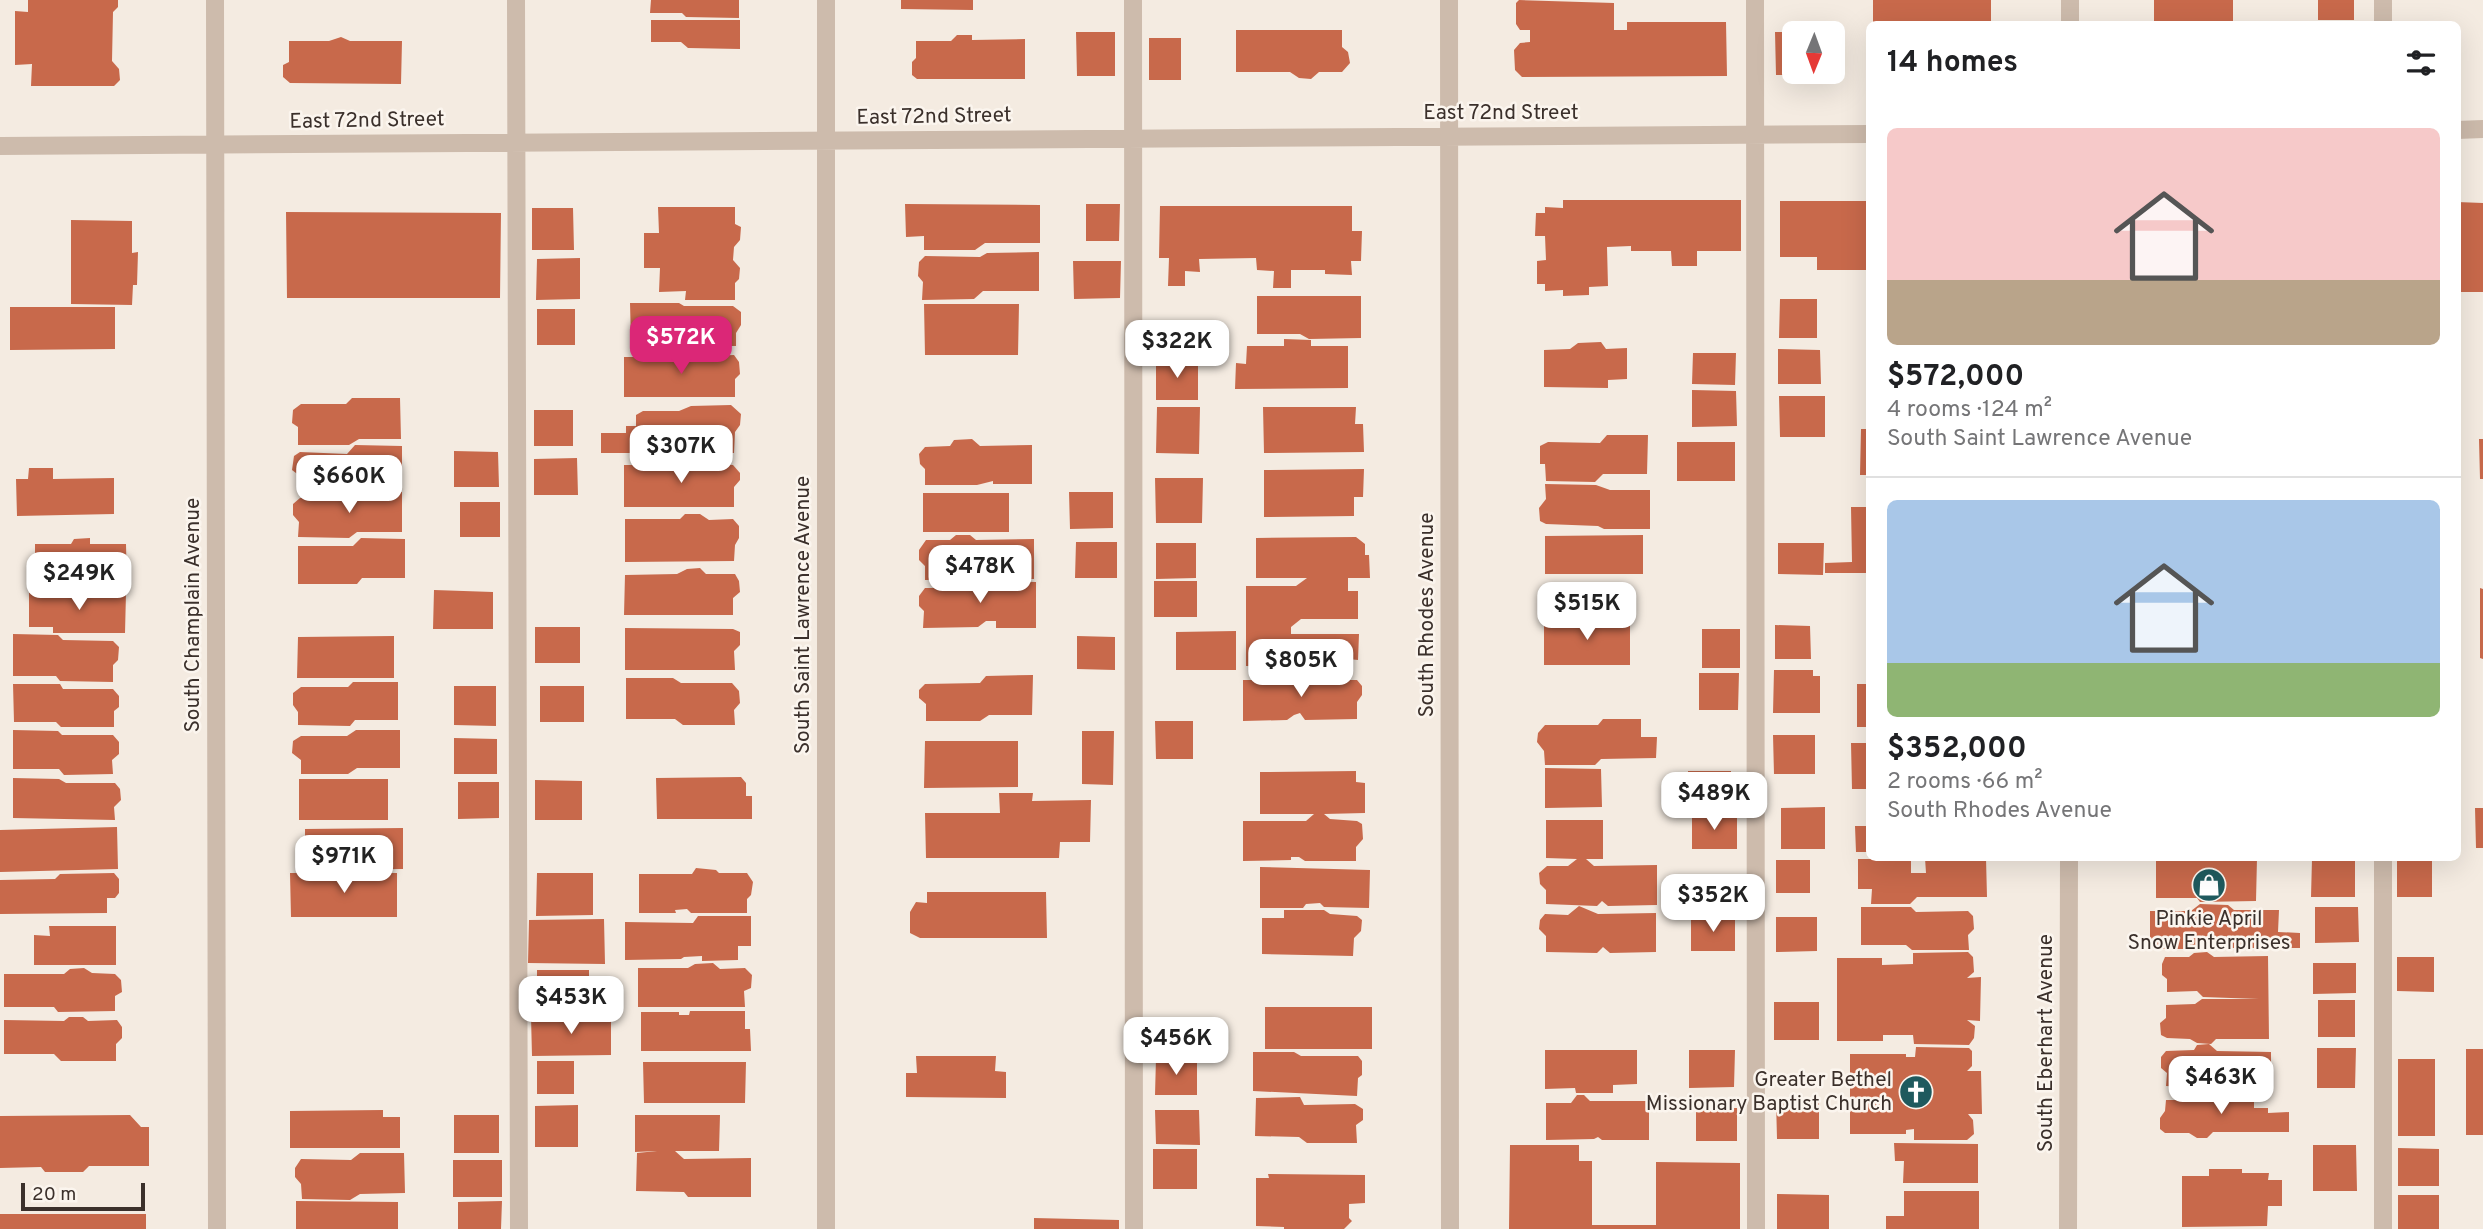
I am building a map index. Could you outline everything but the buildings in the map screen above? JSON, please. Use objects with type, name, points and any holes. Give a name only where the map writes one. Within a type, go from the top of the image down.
[{"type":"street","name":"South Champlain Avenue","points":[[215,0],[217,1229]]},
{"type":"street","points":[[516,0],[519,1229]]},
{"type":"street","name":"South Saint Lawrence Avenue","points":[[826,0],[826,1229]]},
{"type":"street","points":[[1133,0],[1134,1229]]},
{"type":"street","name":"South Rhodes Avenue","points":[[1449,0],[1450,1229]]},
{"type":"street","points":[[1755,0],[1756,1229]]},
{"type":"street","points":[[2070,0],[2070,21]]},
{"type":"street","points":[[2383,0],[2383,21]]},
{"type":"street","points":[[2461,130],[2483,129]]},
{"type":"street","name":"East 72nd Street","points":[[0,146],[1866,134]]},
{"type":"street","name":"South Eberhart Avenue","points":[[2068,1229],[2069,861]]},
{"type":"street","points":[[2383,861],[2383,1229]]},
{"type":"place","name":"Pinkie April Snow Enterprises","points":[[2209,885]]},
{"type":"place","name":"Greater Bethel Missionary Baptist Church","points":[[1916,1092]]}]
